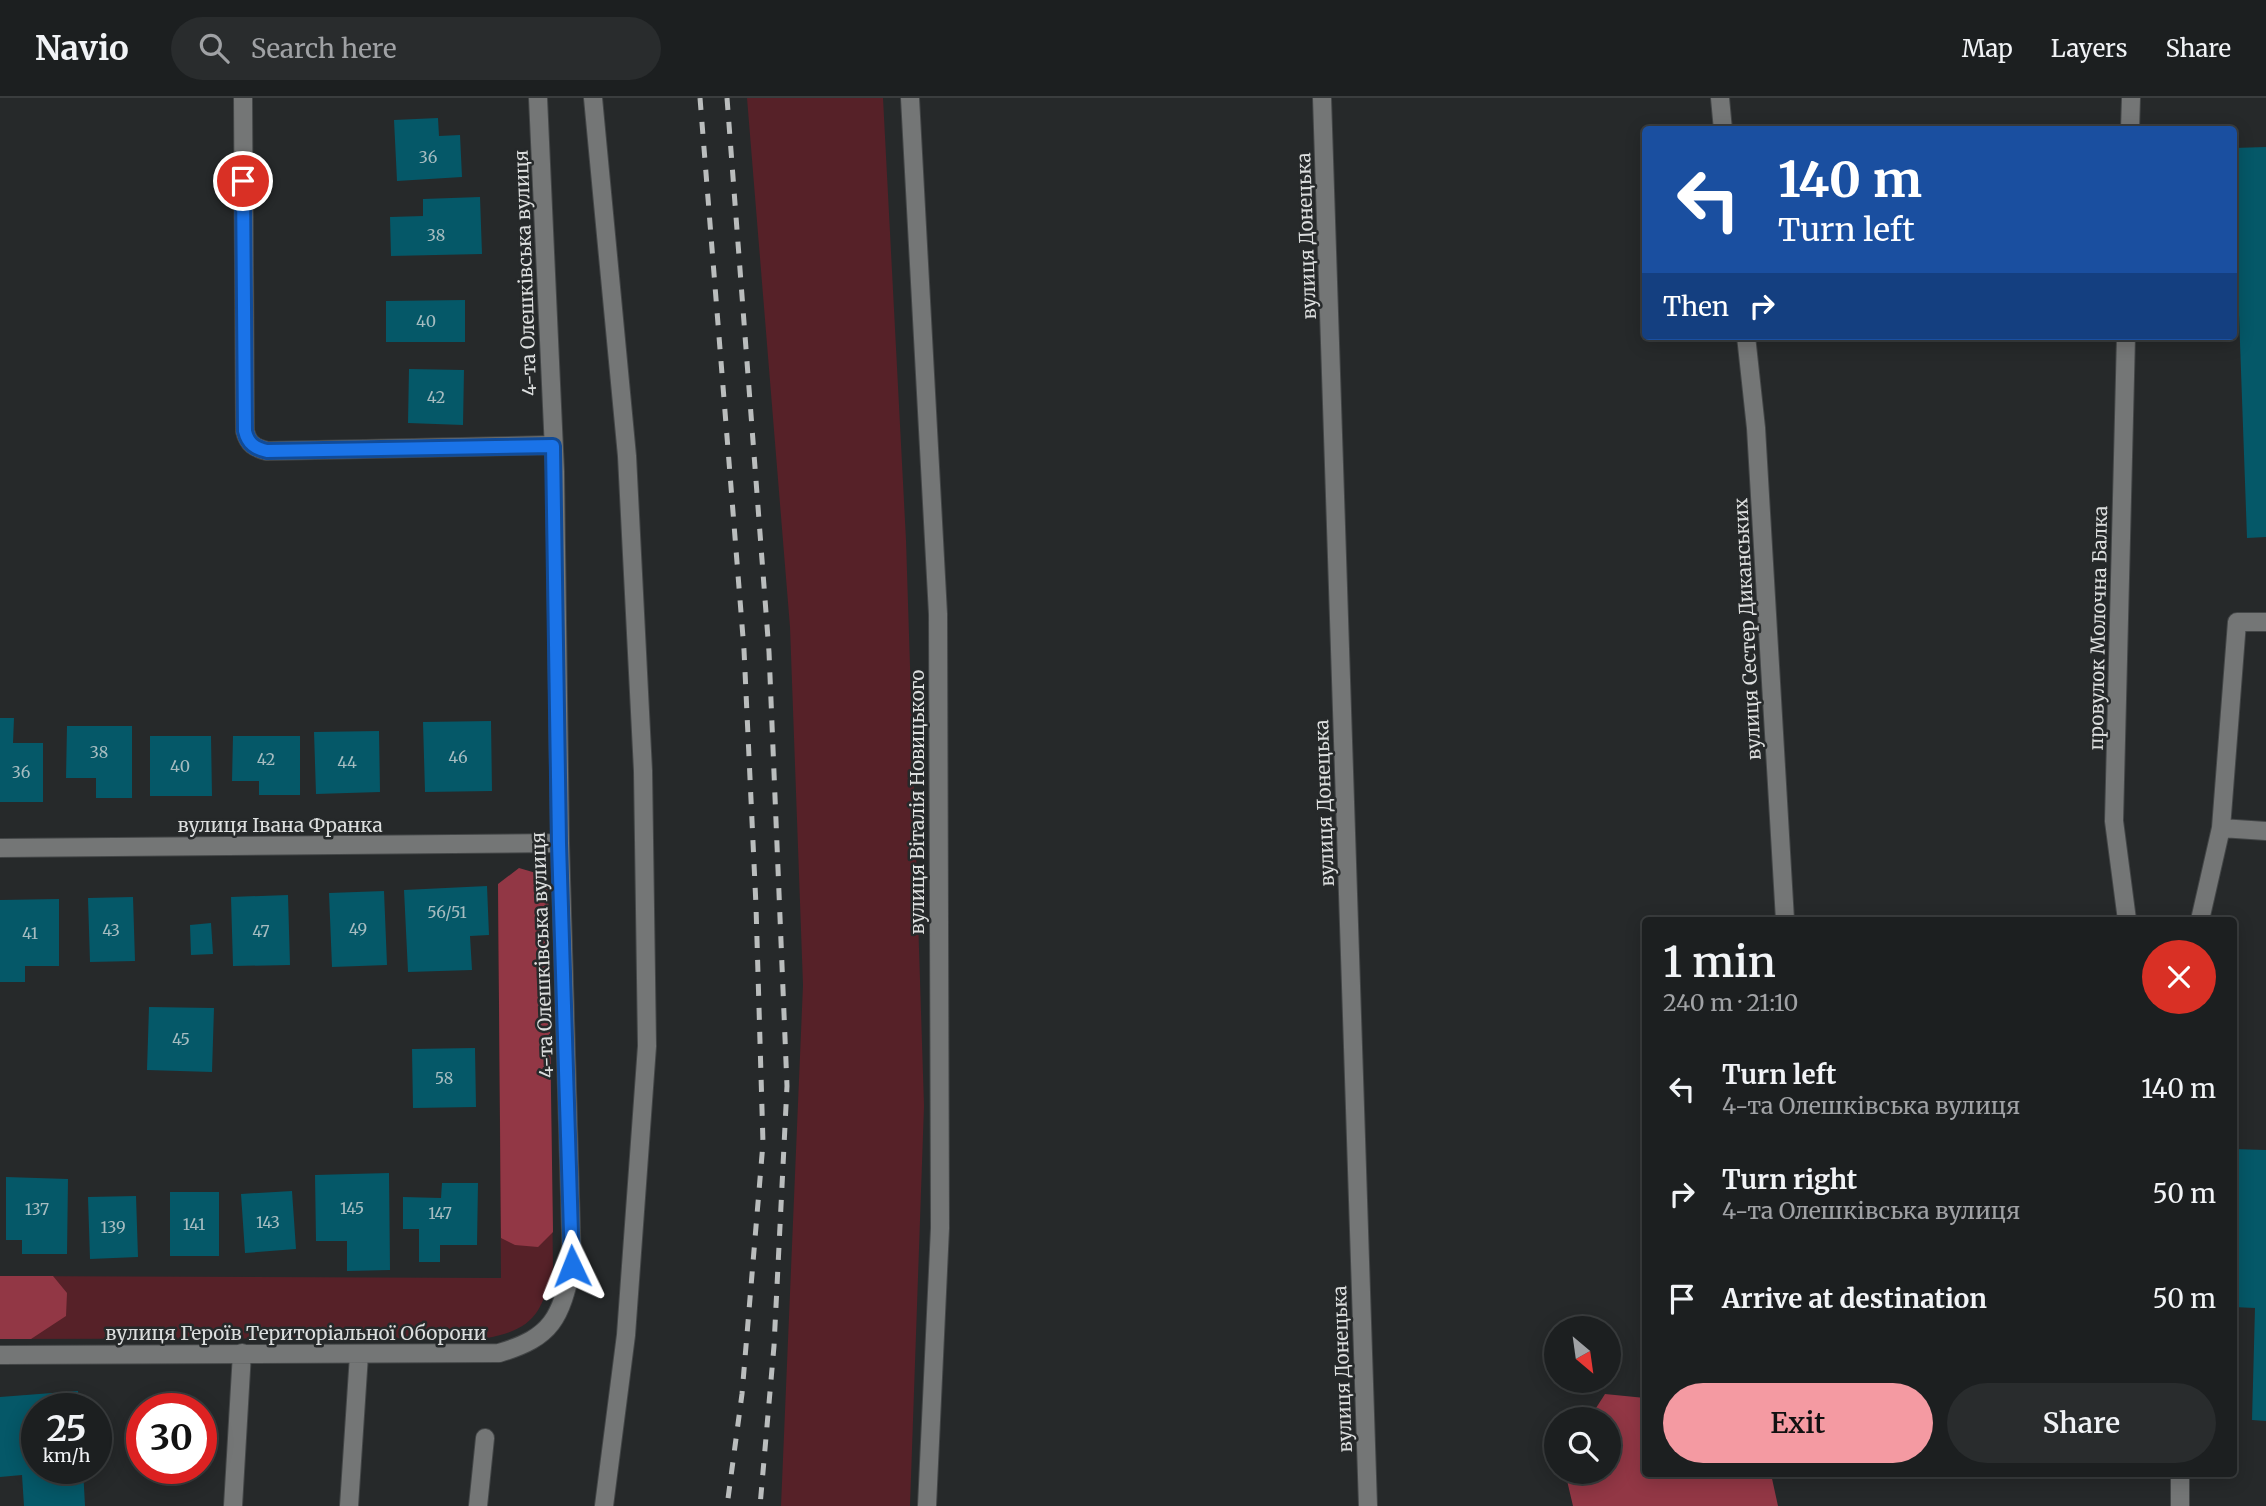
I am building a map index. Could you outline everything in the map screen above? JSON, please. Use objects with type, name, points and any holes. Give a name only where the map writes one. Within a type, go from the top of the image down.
[{"type":"street","points":[[243,98],[247,440],[256,448],[267,451],[553,446]]},
{"type":"street","name":"4-та Олешківська вулиця","points":[[538,98],[553,446],[559,843],[572,1266],[565,1295]]},
{"type":"street","points":[[593,98],[627,456],[643,771],[647,1046],[626,1335],[604,1506]]},
{"type":"street","name":"вулиця Віталія Новицького","points":[[910,98],[938,614],[940,1228],[927,1506]]},
{"type":"street","name":"вулиця Донецька","points":[[1322,98],[1368,1506]]},
{"type":"street","points":[[1720,98],[1723,126]]},
{"type":"street","points":[[2130,126],[2131,98]]},
{"type":"street","name":"вулиця Сестер Диканських","points":[[1746,340],[1756,428],[1785,917]]},
{"type":"street","name":"провулок Молочна Балка","points":[[2126,340],[2114,821],[2127,917]]},
{"type":"street","points":[[2201,917],[2221,828],[2237,622],[2266,622]]},
{"type":"street","points":[[2221,828],[2266,831]]},
{"type":"street","name":"вулиця Івана Франка","points":[[0,848],[559,843]]},
{"type":"street","name":"вулиця Героїв Територіальної Оборони","points":[[0,1355],[499,1353],[521,1346],[539,1336],[554,1321],[565,1295]]},
{"type":"street","points":[[233,1506],[242,1353]]},
{"type":"street","points":[[349,1506],[359,1355]]},
{"type":"street","points":[[478,1506],[485,1438]]},
{"type":"street","points":[[2180,1477],[2180,1506]]},
{"type":"shaded area","points":[[747,98],[883,98],[906,540],[924,1106],[910,1506],[781,1506],[803,985],[790,627]]},
{"type":"shaded area","points":[[519,868],[536,873],[548,883],[553,1232],[538,1247],[515,1245],[501,1238],[498,884]]},
{"type":"shaded area","points":[[548,883],[553,1267],[540,1307],[526,1323],[487,1338],[0,1339],[0,1276],[501,1278],[498,884]]},
{"type":"shaded area","points":[[0,1276],[53,1276],[67,1293],[66,1316],[31,1339],[0,1339]]},
{"type":"shaded area","points":[[1605,1394],[1642,1398],[1642,1477],[1772,1477],[1778,1506],[1573,1506],[1568,1484],[1621,1484],[1621,1407],[1597,1407]]},
{"type":"building","points":[[438,118],[439,136],[460,135],[462,177],[397,181],[394,120]]},
{"type":"building","points":[[2266,147],[2266,537],[2247,538],[2237,259],[2237,148]]},
{"type":"building","points":[[480,197],[482,254],[391,256],[390,217],[423,216],[423,199]]},
{"type":"building","points":[[465,300],[465,342],[386,342],[386,301]]},
{"type":"building","points":[[409,369],[464,370],[463,425],[408,423]]},
{"type":"building","points":[[0,718],[14,718],[13,743],[43,743],[43,802],[0,802]]},
{"type":"building","points":[[491,721],[492,791],[425,792],[423,722]]},
{"type":"building","points":[[67,726],[132,726],[132,798],[96,798],[96,778],[66,778]]},
{"type":"building","points":[[379,731],[380,792],[316,794],[314,732]]},
{"type":"building","points":[[150,736],[211,736],[212,796],[150,796]]},
{"type":"building","points":[[233,736],[300,736],[300,795],[259,795],[259,781],[232,781]]},
{"type":"building","points":[[487,886],[489,935],[470,936],[472,970],[408,972],[404,890]]},
{"type":"building","points":[[384,891],[387,965],[332,967],[329,893]]},
{"type":"building","points":[[288,895],[290,965],[233,966],[231,897]]},
{"type":"building","points":[[133,897],[135,961],[90,962],[88,898]]},
{"type":"building","points":[[59,899],[59,966],[25,966],[25,982],[0,982],[0,900]]},
{"type":"building","points":[[211,923],[213,954],[191,955],[190,925]]},
{"type":"building","points":[[149,1007],[214,1008],[212,1072],[147,1070]]},
{"type":"building","points":[[475,1048],[476,1107],[413,1108],[412,1049]]},
{"type":"building","points":[[2237,1149],[2266,1150],[2266,1421],[2252,1420],[2255,1308],[2237,1307]]},
{"type":"building","points":[[389,1173],[390,1270],[347,1271],[347,1241],[316,1241],[315,1175]]},
{"type":"building","points":[[6,1177],[68,1179],[67,1254],[22,1254],[22,1240],[6,1240]]},
{"type":"building","points":[[442,1183],[478,1183],[477,1245],[440,1245],[440,1262],[419,1262],[419,1229],[403,1229],[403,1197],[441,1198]]},
{"type":"building","points":[[292,1191],[296,1249],[245,1253],[241,1194]]},
{"type":"building","points":[[170,1192],[219,1192],[219,1256],[170,1256]]},
{"type":"building","points":[[136,1196],[138,1257],[90,1259],[88,1197]]},
{"type":"building","points":[[21,1395],[21,1475],[0,1477],[0,1397]]},
{"type":"building","points":[[23,1484],[84,1484],[85,1506],[24,1506]]},
{"type":"railway","points":[[700,98],[744,650],[756,906],[763,1143],[742,1394],[727,1506]]},
{"type":"railway","points":[[727,98],[769,652],[787,1086],[774,1346],[760,1506]]},
{"type":"route","points":[[243,181],[245,431],[247,440],[256,448],[267,451],[553,446],[559,843],[572,1266]]}]
